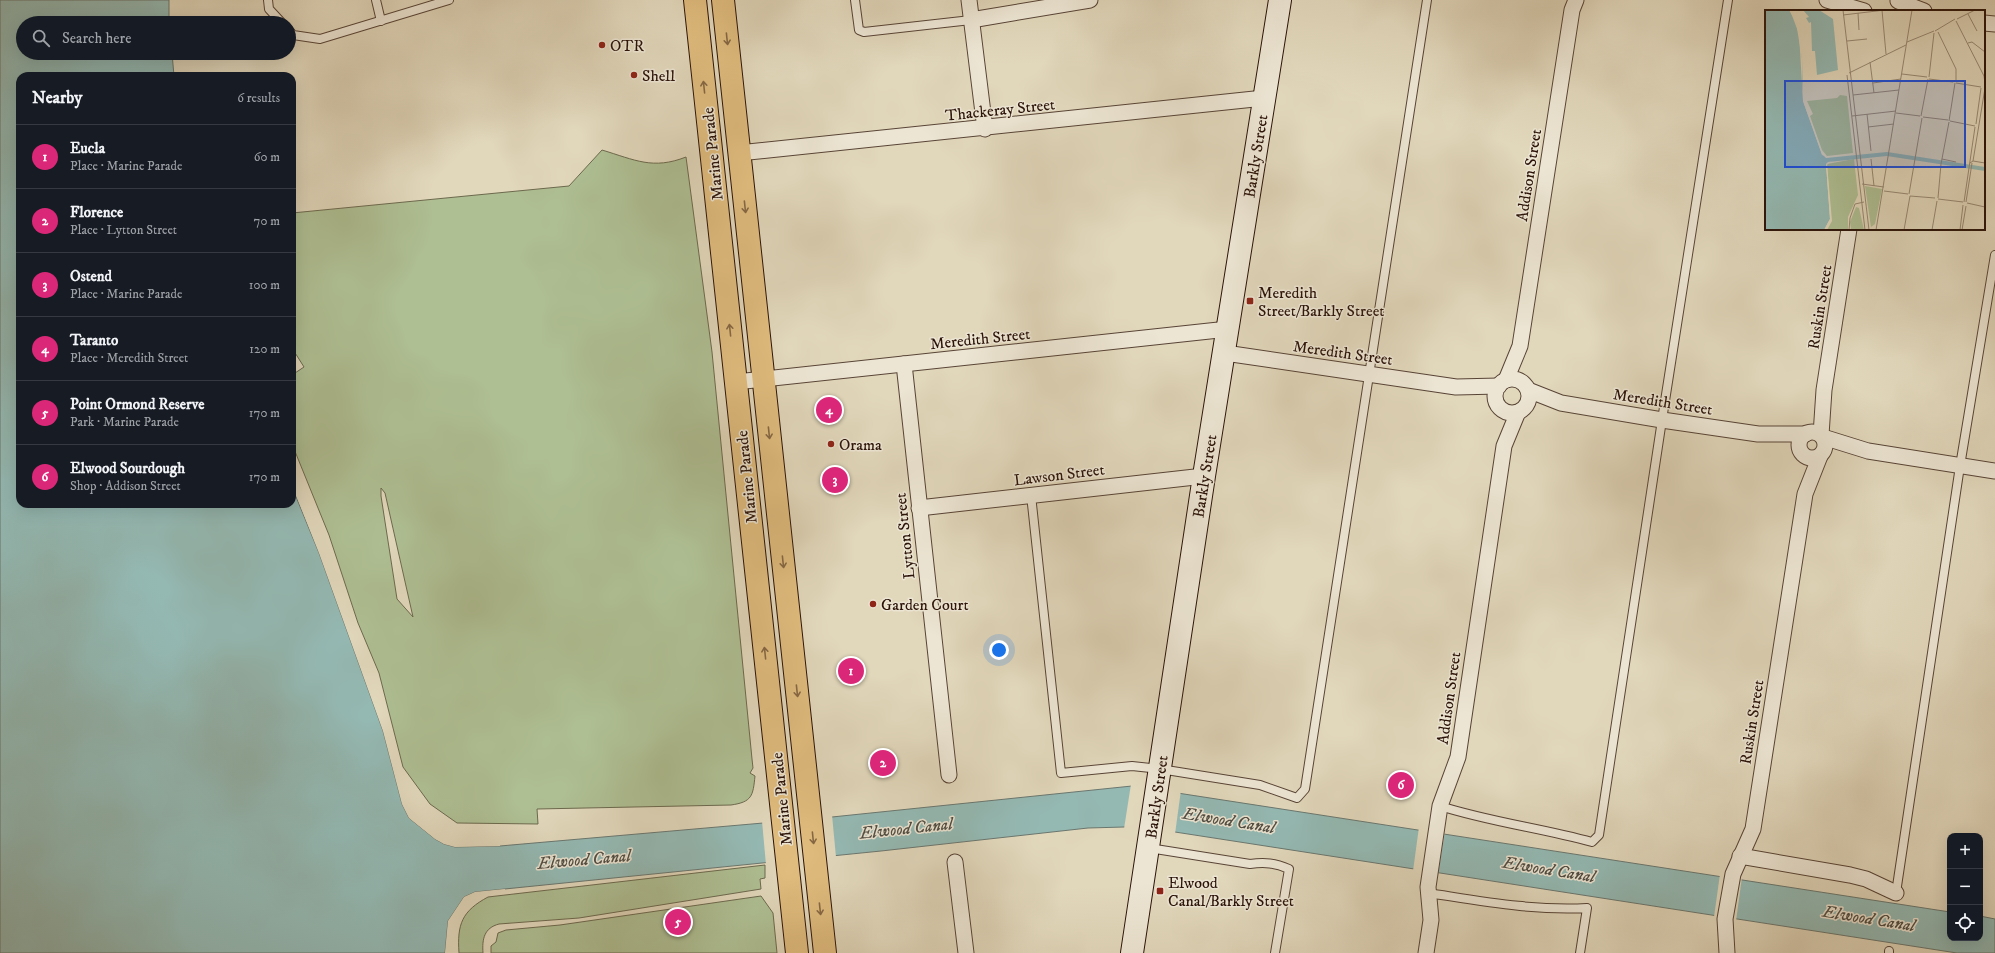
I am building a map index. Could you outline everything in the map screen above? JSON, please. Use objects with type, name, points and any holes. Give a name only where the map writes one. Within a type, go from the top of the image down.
[{"type":"main road","name":"Marine Parade","points":[[695,0],[797,953]]},
{"type":"main road","name":"Marine Parade","points":[[723,0],[825,953]]},
{"type":"main road","name":"Barkly Street","points":[[1132,953],[1204,476],[1225,354],[1280,0]]},
{"type":"street","points":[[969,0],[985,129]]},
{"type":"street","points":[[971,20],[1066,2],[1090,0]]},
{"type":"street","points":[[1827,0],[1862,10]]},
{"type":"street","points":[[1865,10],[1867,0]]},
{"type":"street","name":"Addison Street","points":[[1502,383],[1520,346],[1573,3]]},
{"type":"street","points":[[1898,4],[1920,10]]},
{"type":"street","points":[[1985,23],[1995,24]]},
{"type":"street","name":"Thackeray Street","points":[[739,153],[985,129],[1264,98]]},
{"type":"street","name":"Ruskin Street","points":[[1815,435],[1824,390],[1849,230]]},
{"type":"street","name":"Meredith Street","points":[[736,382],[1228,329]]},
{"type":"street","name":"Addison Street","points":[[1520,346],[1526,386]]},
{"type":"street","name":"Meredith Street","points":[[1225,354],[1456,387],[1502,383]]},
{"type":"street","name":"Lytton Street","points":[[904,364],[949,775]]},
{"type":"street","points":[[1515,379],[1526,386],[1529,399],[1521,409],[1508,412],[1498,405],[1495,394],[1502,383],[1515,379]]},
{"type":"street","name":"Meredith Street","points":[[1526,386],[1562,403],[1758,434],[1815,435],[1868,451],[1995,471]]},
{"type":"street","name":"Meredith Street","points":[[1456,387],[1498,405]]},
{"type":"street","name":"Meredith Street","points":[[1521,409],[1562,403]]},
{"type":"street","name":"Addison Street","points":[[1498,405],[1504,446]]},
{"type":"street","name":"Addison Street","points":[[1426,953],[1431,920],[1428,893],[1439,813],[1458,757],[1504,446],[1521,409]]},
{"type":"street","name":"Meredith Street","points":[[1758,434],[1800,450]]},
{"type":"street","points":[[1815,435],[1826,445],[1821,454],[1808,458],[1800,450],[1800,440],[1815,435]]},
{"type":"street","name":"Ruskin Street","points":[[1800,450],[1805,494]]},
{"type":"street","name":"Meredith Street","points":[[1821,454],[1868,451]]},
{"type":"street","name":"Ruskin Street","points":[[1727,953],[1725,919],[1733,874],[1753,829],[1805,494],[1821,454]]},
{"type":"street","name":"Lawson Street","points":[[919,508],[1204,476]]},
{"type":"street","points":[[1740,856],[1850,875],[1866,879],[1896,893]]},
{"type":"street","points":[[955,862],[966,953]]},
{"type":"lane","points":[[268,0],[269,9],[276,16]]},
{"type":"lane","points":[[376,0],[381,21]]},
{"type":"lane","points":[[296,35],[320,39],[449,0]]},
{"type":"lane","points":[[855,0],[859,30],[864,32],[971,20]]},
{"type":"lane","points":[[1031,495],[1062,773],[1132,766],[1159,776],[1260,785],[1297,798],[1305,789],[1427,0]]},
{"type":"lane","points":[[1439,813],[1476,817],[1555,832],[1592,842],[1599,834],[1728,0]]},
{"type":"lane","points":[[1896,893],[1960,466],[1995,255]]},
{"type":"lane","points":[[1149,842],[1250,864],[1264,862],[1277,864],[1289,869],[1275,953]]},
{"type":"lane","points":[[1428,893],[1524,907],[1563,909],[1587,908],[1580,953]]},
{"type":"green space","points":[[602,150],[634,160],[654,163],[664,163],[686,157],[712,352],[753,768],[750,773],[755,776],[752,793],[747,800],[731,805],[537,809],[538,824],[457,823],[430,804],[403,767],[379,673],[358,623],[329,535],[296,454],[296,372],[304,367],[296,354],[296,213],[569,186]],"holes":[[[381,488],[385,493],[413,617],[397,599]]]},
{"type":"green space","points":[[765,865],[765,878],[760,879],[761,889],[579,918],[499,924],[487,931],[483,943],[483,953],[459,953],[459,934],[463,919],[472,908],[488,897]]},
{"type":"green space","points":[[761,896],[773,913],[777,953],[491,953],[491,946],[496,942],[498,933],[506,930],[560,925]]},
{"type":"water","name":"Elwood Canal","points":[[0,0],[169,0],[169,16],[16,16],[16,60],[173,60],[174,72],[16,72],[16,508],[296,508],[296,497],[319,553],[383,731],[402,804],[409,818],[435,839],[444,844],[455,847],[500,846],[832,817],[1132,786],[1947,912],[1947,941],[1983,941],[1983,917],[1995,919],[1995,953],[1957,953],[1175,832],[1124,827],[1088,828],[881,851],[475,892],[464,897],[448,921],[445,953],[0,953]]},
{"type":"pier","points":[[296,494],[321,552],[385,730],[404,803],[411,817],[436,837],[445,842],[455,845],[500,844],[500,846],[455,847],[444,844],[435,839],[409,818],[402,804],[383,731],[319,553]]},
{"type":"pier","points":[[1131,784],[1181,790],[1175,834],[1124,829]]},
{"type":"pier","points":[[832,815],[836,857],[766,865],[762,821]]},
{"type":"pier","points":[[1419,827],[1445,831],[1438,875],[1413,871]]},
{"type":"pier","points":[[1720,874],[1742,877],[1736,921],[1714,917]]},
{"type":"pier","points":[[505,889],[475,894],[465,899],[450,921],[447,953],[445,953],[448,921],[464,897],[475,892]]},
{"type":"place","name":"OTR","points":[[602,45]]},
{"type":"place","name":"Shell","points":[[634,75]]},
{"type":"place","name":"Meredith Street/Barkly Street","points":[[1250,301]]},
{"type":"place","name":"Taranto","points":[[829,410]]},
{"type":"place","name":"Orama","points":[[831,444]]},
{"type":"place","name":"Ostend","points":[[835,480]]},
{"type":"place","name":"Garden Court","points":[[873,604]]},
{"type":"place","name":"Eucla","points":[[851,671]]},
{"type":"place","name":"Florence","points":[[883,763]]},
{"type":"place","name":"Elwood Sourdough","points":[[1401,785]]},
{"type":"place","name":"Elwood Canal/Barkly Street","points":[[1160,891]]},
{"type":"place","name":"Point Ormond Reserve","points":[[678,922]]}]
